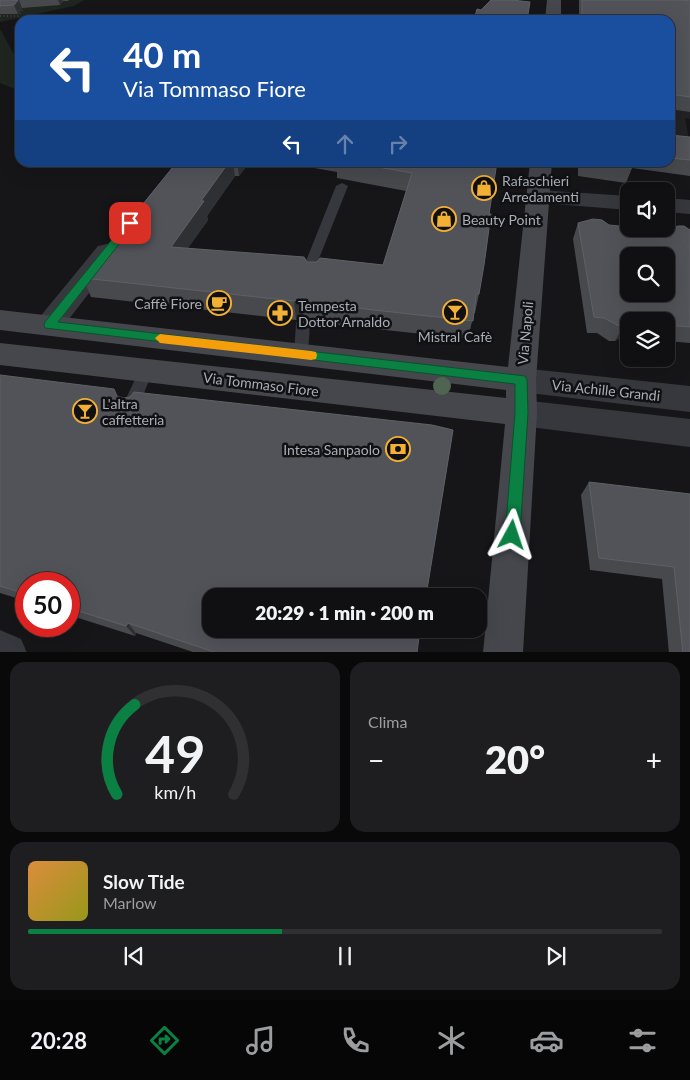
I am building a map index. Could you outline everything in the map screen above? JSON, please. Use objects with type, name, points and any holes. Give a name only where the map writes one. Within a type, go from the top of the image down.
[{"type":"main road","points":[[553,15],[554,0]]},
{"type":"main road","name":"Via Napoli","points":[[503,652],[521,396],[541,167]]},
{"type":"main road","points":[[0,320],[416,368],[521,396]]},
{"type":"main road","name":"Via Tommaso Fiore","points":[[0,354],[412,402],[521,396]]},
{"type":"main road","points":[[412,402],[427,395],[430,386],[428,378],[416,368]]},
{"type":"street","points":[[538,197],[620,202]]},
{"type":"street","points":[[675,206],[690,207]]},
{"type":"street","points":[[49,325],[118,238]]},
{"type":"street","points":[[521,396],[690,433]]},
{"type":"street","name":"Via Achille Grandi","points":[[521,396],[690,399]]},
{"type":"street","points":[[0,650],[7,652]]},
{"type":"lane","points":[[313,276],[312,261],[342,186]]},
{"type":"lane","points":[[301,354],[303,323]]},
{"type":"lane","points":[[131,405],[146,371]]},
{"type":"path","points":[[19,15],[30,0]]},
{"type":"path","points":[[0,16],[15,16]]},
{"type":"shaded area","points":[[0,0],[84,0],[74,6],[32,15],[15,15],[15,19],[0,22]]},
{"type":"shaded area","points":[[0,29],[15,56],[15,89],[0,83]]},
{"type":"shaded area","points":[[675,88],[690,89],[690,119],[685,118],[690,144],[675,147]]},
{"type":"building","points":[[0,0],[18,0],[14,5],[0,6]]},
{"type":"building","points":[[491,0],[530,2],[528,15],[475,15],[477,9],[481,10]]},
{"type":"building","points":[[582,0],[690,0],[690,97],[675,95],[675,15],[582,15]]},
{"type":"building","points":[[675,136],[690,137],[690,160],[675,158]]},
{"type":"building","points":[[173,167],[225,167],[171,247],[304,257],[307,262],[317,262],[320,258],[383,265],[412,173],[378,167],[496,167],[484,265],[479,294],[476,294],[473,321],[311,303],[307,299],[302,298],[294,301],[83,278]]},
{"type":"building","points":[[593,219],[602,220],[609,225],[620,226],[620,237],[675,237],[675,227],[684,226],[690,230],[690,327],[675,326],[675,312],[620,312],[620,326],[604,318],[594,317],[578,223]]},
{"type":"building","points":[[0,375],[114,389],[117,396],[124,398],[130,397],[134,392],[432,425],[453,430],[427,588],[202,588],[202,638],[419,638],[417,652],[214,652],[128,623],[126,626],[80,611],[80,572],[15,572],[15,591],[0,586]]},
{"type":"building","points":[[589,482],[690,494],[690,652],[683,652],[674,567],[599,558]]},
{"type":"slow traffic","points":[[160,338],[311,355]]},
{"type":"place","name":"Rafaschieri Arredamenti","points":[[484,188]]},
{"type":"place","name":"Beauty Point","points":[[444,219]]},
{"type":"place","name":"Caffè Fiore","points":[[219,303]]},
{"type":"place","name":"Mistral Cafè","points":[[455,312]]},
{"type":"place","name":"Tempesta Dottor Arnaldo","points":[[280,313]]},
{"type":"place","name":"L'altra caffetteria","points":[[85,411]]},
{"type":"place","name":"Intesa Sanpaolo","points":[[398,449]]},
{"type":"route","points":[[130,223],[49,325],[521,380],[522,413],[512,535]]}]
